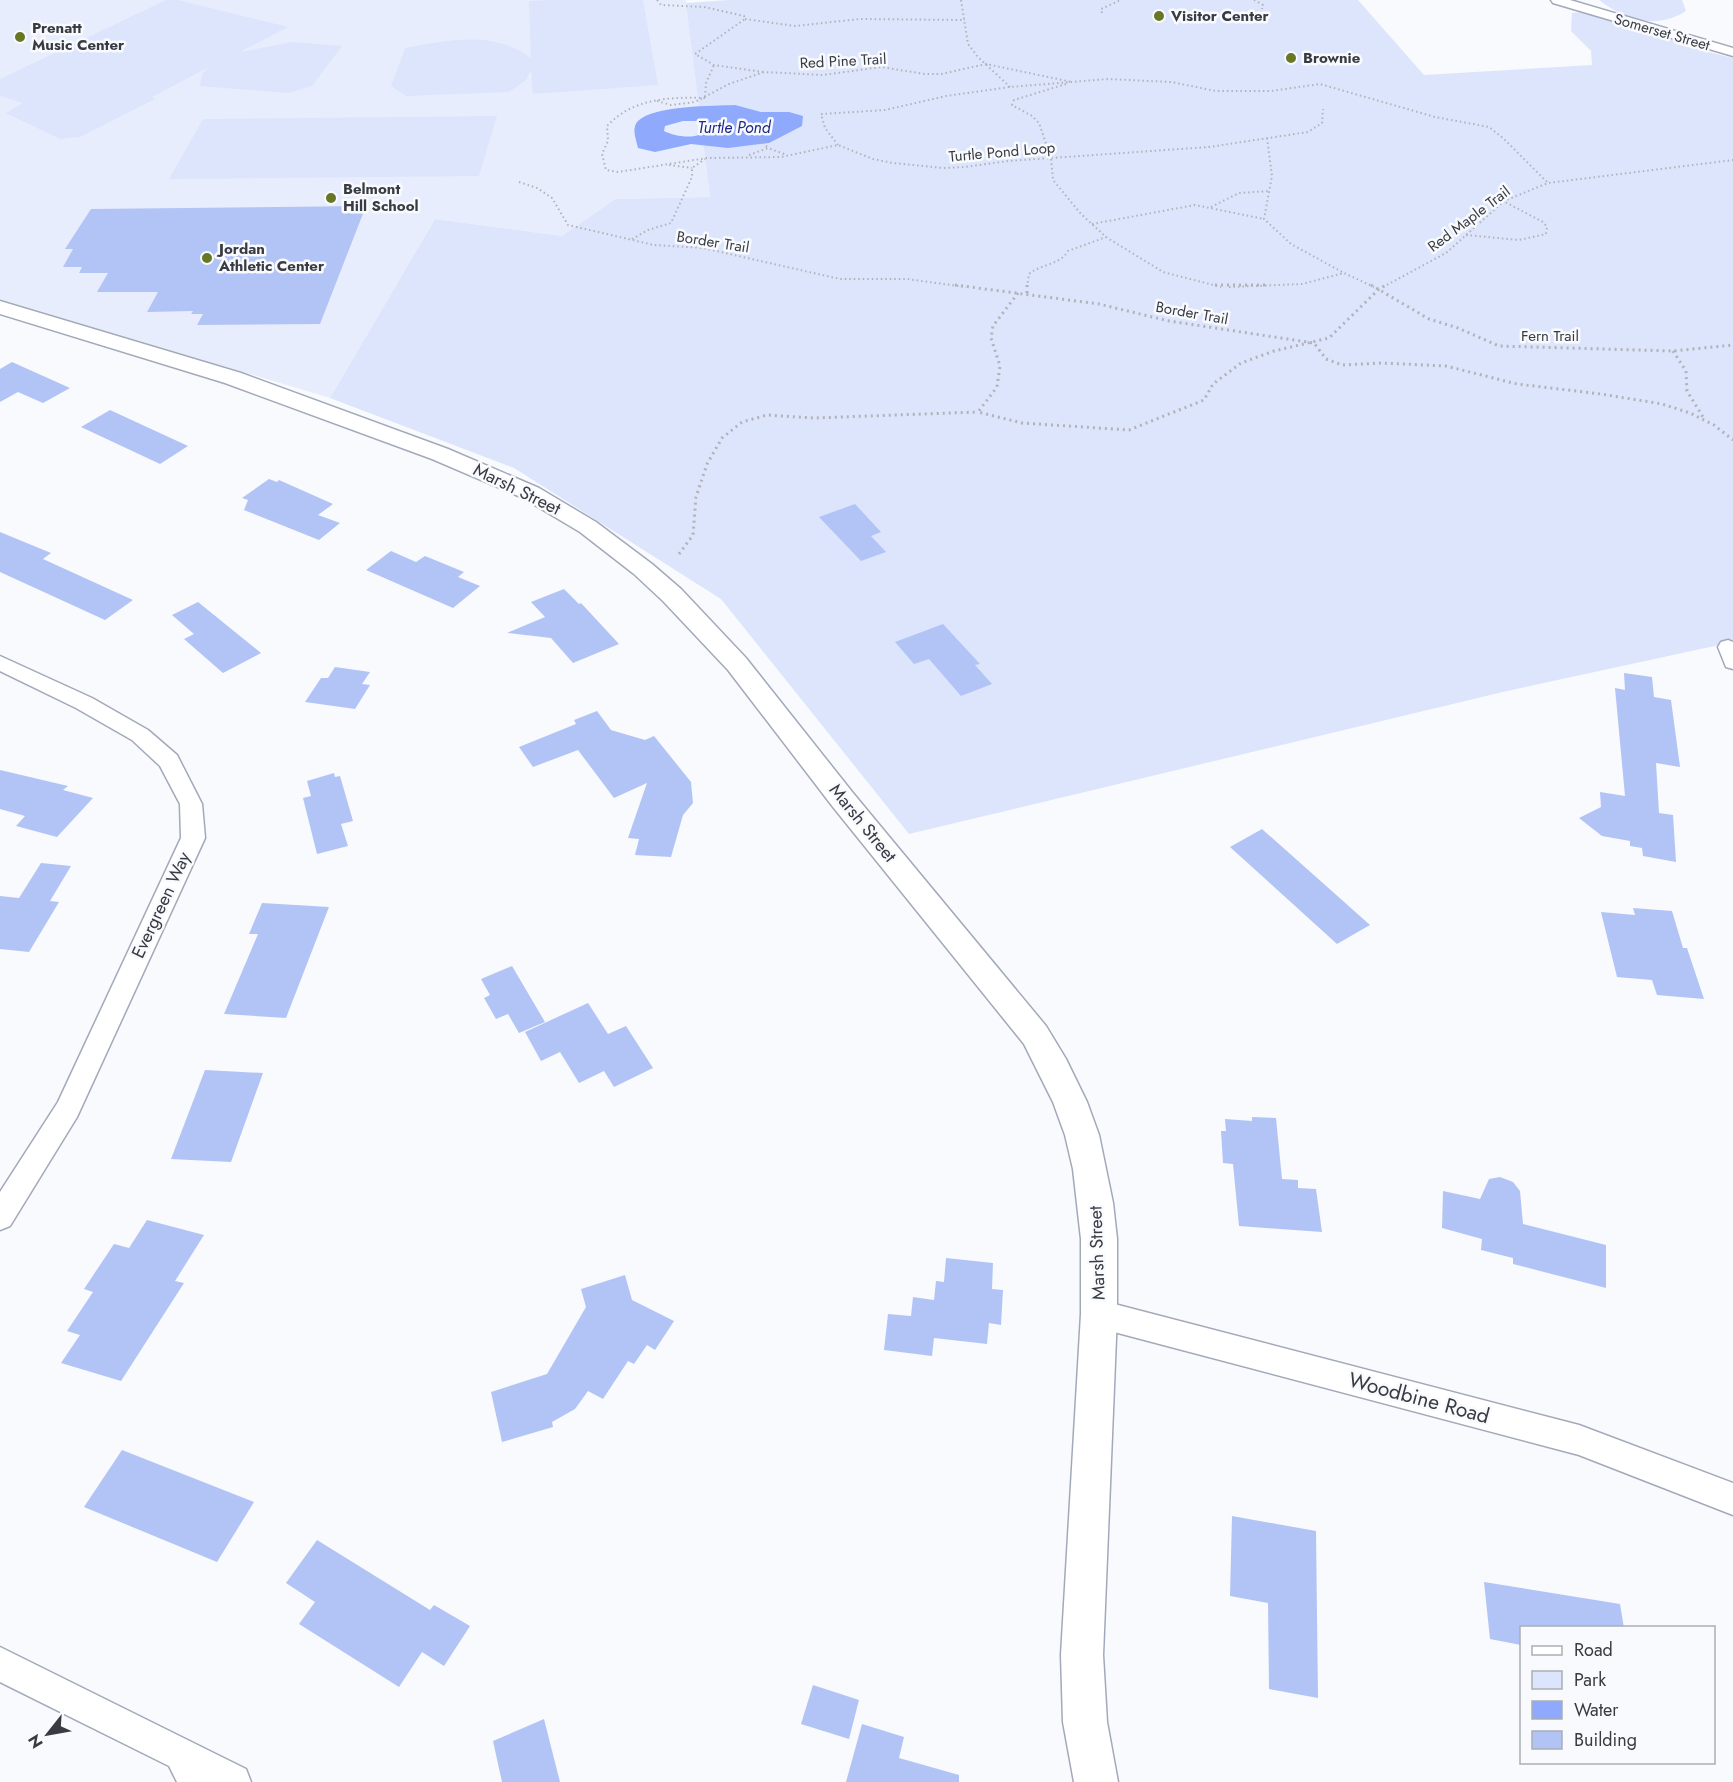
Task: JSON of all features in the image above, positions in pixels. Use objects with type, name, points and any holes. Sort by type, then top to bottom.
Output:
[{"type":"street","name":"Somerset Street","points":[[1557,0],[1733,52]]},
{"type":"street","name":"Marsh Street","points":[[0,307],[233,378],[469,466],[531,493],[588,527],[643,569],[672,595],[737,664],[843,800],[1010,1002],[1051,1060],[1070,1097],[1083,1136],[1099,1219],[1101,1262],[1099,1314],[1082,1655],[1085,1722],[1096,1782]]},
{"type":"street","name":"Evergreen Way","points":[[0,663],[84,703],[147,741],[169,761],[191,804],[193,838],[68,1109],[0,1217]]},
{"type":"street","name":"Woodbine Road","points":[[1099,1314],[1579,1440],[1733,1499]]},
{"type":"street","points":[[0,1664],[188,1768],[232,1782]]},
{"type":"path","points":[[657,0],[661,5],[690,5],[737,12],[745,19]]},
{"type":"path","points":[[961,0],[965,20],[965,37],[970,49],[1010,87]]},
{"type":"path","points":[[1102,13],[1101,9],[1121,0]]},
{"type":"path","points":[[1254,0],[1263,5],[1262,9]]},
{"type":"path","points":[[764,72],[714,65],[696,57],[696,51],[730,31],[736,23],[745,19],[795,26],[860,19],[965,20]]},
{"type":"path","points":[[986,64],[1076,82]]},
{"type":"path","name":"Red Pine Trail","points":[[705,98],[729,84],[764,72],[823,75],[881,67],[925,74],[941,74],[986,64]]},
{"type":"path","points":[[705,98],[706,83],[714,65]]},
{"type":"path","points":[[1344,273],[1302,284],[1222,287],[1163,272],[1106,237],[1092,224],[1053,180],[1051,158],[1039,123],[1011,103],[1076,82],[1133,79],[1171,82],[1216,91],[1271,91],[1320,84],[1426,114],[1489,127],[1497,132],[1529,168],[1548,183]]},
{"type":"path","points":[[705,98],[653,100],[613,118],[607,126],[608,141],[602,154],[606,170],[611,172],[707,158],[789,155],[838,145],[825,128],[821,114],[885,110],[946,96],[1010,87],[1066,84]]},
{"type":"path","points":[[653,100],[683,105],[705,98]]},
{"type":"path","name":"Turtle Pond Loop","points":[[838,145],[873,159],[944,168],[1209,147],[1315,131],[1322,125],[1323,109]]},
{"type":"path","points":[[1092,224],[1155,214],[1185,206],[1210,207],[1264,219],[1272,176],[1267,138]]},
{"type":"path","points":[[760,139],[768,148],[789,155]]},
{"type":"path","points":[[745,156],[768,148]]},
{"type":"path","points":[[665,164],[692,168],[707,158]]},
{"type":"path","name":"Red Maple Trail","points":[[679,554],[691,542],[697,520],[697,488],[720,440],[732,427],[751,418],[772,415],[813,418],[938,410],[978,412],[1022,423],[1129,430],[1204,400],[1213,384],[1241,363],[1274,351],[1329,338],[1379,289],[1446,253],[1504,201],[1548,183],[1733,160]]},
{"type":"path","points":[[632,240],[640,233],[674,220],[692,177],[692,168]]},
{"type":"path","name":"Border Trail","points":[[519,182],[543,190],[555,200],[568,225],[654,245],[703,248],[840,279],[907,279],[1098,304],[1169,321],[1314,343]]},
{"type":"path","points":[[1210,207],[1245,190],[1270,191]]},
{"type":"path","points":[[1466,235],[1481,239],[1531,239],[1546,234],[1547,227],[1543,222],[1504,201]]},
{"type":"path","name":"Fern Trail","points":[[1264,219],[1275,234],[1297,249],[1379,289],[1429,318],[1499,346],[1673,351],[1733,345]]},
{"type":"path","points":[[1027,294],[1029,274],[1064,258],[1068,251],[1106,237]]},
{"type":"path","points":[[978,412],[997,387],[1000,366],[991,338],[993,326],[1018,293]]},
{"type":"path","points":[[1314,343],[1320,353],[1332,362],[1350,365],[1371,363],[1449,366],[1515,383],[1658,403],[1702,417],[1720,428],[1733,440]]},
{"type":"path","points":[[1673,351],[1686,371],[1687,391],[1702,417]]},
{"type":"shaded area","name":"Belmont Hill School","points":[[0,0],[686,0],[710,197],[615,199],[562,236],[435,219],[330,398],[0,299]]},
{"type":"green space","points":[[166,0],[178,0],[288,27],[240,52],[293,42],[342,46],[312,86],[288,93],[200,86],[202,74],[209,67],[152,97],[155,99],[80,137],[60,139],[6,113],[23,103],[0,96],[0,79]]},
{"type":"green space","points":[[643,0],[658,85],[533,94],[531,70],[526,80],[509,92],[406,96],[391,86],[405,48],[454,40],[486,40],[517,49],[531,58],[529,1]]},
{"type":"green space","points":[[728,0],[1358,0],[1424,75],[1592,65],[1591,51],[1571,31],[1572,13],[1584,12],[1625,21],[1678,39],[1676,44],[1733,58],[1733,642],[1507,691],[909,834],[721,599],[514,468],[330,398],[435,219],[562,236],[615,199],[710,197],[686,3]]},
{"type":"green space","points":[[1599,0],[1682,0],[1686,11],[1663,20],[1641,20],[1619,13]]},
{"type":"green space","points":[[497,116],[479,176],[169,179],[203,119]]},
{"type":"water","name":"Turtle Pond","points":[[735,105],[761,112],[789,112],[803,116],[802,126],[769,143],[728,148],[691,144],[655,152],[638,148],[635,127],[638,121],[646,116],[670,109]],"holes":[[[683,121],[696,121],[712,127],[702,134],[689,137],[664,131],[665,126]]]},
{"type":"building","name":"Jordan Athletic Center","points":[[366,206],[320,324],[197,325],[203,314],[191,314],[193,311],[147,312],[158,292],[97,292],[108,273],[79,273],[82,267],[63,267],[73,249],[65,249],[91,209]]},
{"type":"building","points":[[12,362],[70,388],[43,403],[18,392],[0,402],[0,369]]},
{"type":"building","points":[[110,410],[188,446],[160,464],[81,427]]},
{"type":"building","points":[[269,479],[277,482],[279,480],[333,504],[318,515],[340,523],[319,540],[244,510],[248,500],[242,498]]},
{"type":"building","points":[[855,504],[881,532],[871,536],[886,552],[861,561],[819,517]]},
{"type":"building","points":[[0,532],[51,553],[43,559],[133,600],[105,620],[0,572]]},
{"type":"building","points":[[391,551],[416,562],[425,556],[464,572],[458,577],[480,586],[453,608],[366,570]]},
{"type":"building","points":[[564,589],[579,604],[581,603],[619,644],[573,663],[551,638],[507,633],[545,617],[531,602]]},
{"type":"building","points":[[198,602],[261,653],[223,673],[184,639],[194,634],[172,615]]},
{"type":"building","points":[[943,624],[980,664],[975,665],[992,684],[961,696],[929,659],[914,664],[895,642]]},
{"type":"building","points":[[335,667],[370,672],[362,684],[370,685],[355,709],[305,702],[321,678],[328,678]]},
{"type":"building","points":[[1624,673],[1652,677],[1654,697],[1671,700],[1680,767],[1656,763],[1659,813],[1673,815],[1676,862],[1643,856],[1642,848],[1630,846],[1630,841],[1602,836],[1579,818],[1601,807],[1600,792],[1625,796],[1615,688],[1625,690]]},
{"type":"building","points":[[597,711],[611,730],[645,740],[654,736],[691,782],[693,803],[683,815],[671,857],[635,855],[639,839],[628,838],[647,783],[614,798],[578,750],[533,767],[519,747],[576,724],[574,720]]},
{"type":"building","points":[[0,770],[68,786],[63,790],[93,798],[57,837],[16,826],[25,816],[0,809]]},
{"type":"building","points":[[334,773],[335,777],[340,776],[353,821],[341,824],[348,846],[317,854],[303,798],[311,796],[307,781]]},
{"type":"building","points":[[1262,829],[1370,925],[1337,944],[1230,847]]},
{"type":"building","points":[[41,863],[71,866],[50,901],[59,902],[29,952],[0,949],[0,896],[19,898]]},
{"type":"building","points":[[262,903],[329,907],[286,1018],[224,1014],[258,934],[249,934]]},
{"type":"building","points":[[1633,908],[1672,911],[1683,948],[1687,948],[1704,999],[1657,995],[1652,980],[1617,977],[1601,912],[1635,915]]},
{"type":"building","points":[[512,966],[545,1022],[519,1033],[508,1014],[496,1019],[484,998],[490,995],[481,979]]},
{"type":"building","points":[[588,1003],[608,1034],[626,1026],[653,1068],[614,1087],[604,1071],[579,1083],[560,1052],[541,1061],[525,1032]]},
{"type":"building","points":[[205,1070],[263,1073],[231,1162],[171,1159]]},
{"type":"building","points":[[1252,1117],[1276,1118],[1282,1179],[1298,1180],[1298,1188],[1316,1189],[1322,1232],[1239,1226],[1233,1164],[1223,1163],[1221,1131],[1226,1131],[1225,1119],[1252,1121]]},
{"type":"building","points":[[1500,1177],[1513,1182],[1520,1191],[1523,1224],[1606,1245],[1606,1288],[1513,1264],[1513,1258],[1481,1250],[1482,1239],[1442,1228],[1443,1191],[1480,1199],[1489,1179]]},
{"type":"building","points":[[147,1220],[204,1235],[175,1281],[184,1283],[121,1381],[61,1363],[80,1335],[67,1331],[93,1292],[84,1289],[114,1244],[129,1248]]},
{"type":"building","points":[[946,1258],[993,1263],[992,1289],[1003,1290],[1001,1325],[989,1323],[987,1344],[934,1338],[932,1356],[884,1350],[888,1314],[911,1316],[913,1297],[934,1300],[936,1281],[944,1282]]},
{"type":"building","points":[[625,1275],[632,1300],[674,1321],[655,1350],[647,1345],[634,1364],[628,1361],[603,1399],[588,1391],[575,1409],[552,1422],[553,1427],[502,1442],[491,1392],[547,1374],[586,1307],[581,1289]]},
{"type":"building","points":[[122,1450],[254,1502],[217,1562],[84,1507]]},
{"type":"building","points":[[1232,1516],[1316,1531],[1318,1698],[1269,1689],[1268,1603],[1230,1596]]},
{"type":"building","points":[[317,1540],[430,1610],[434,1605],[470,1626],[444,1666],[422,1652],[399,1687],[299,1624],[315,1602],[286,1583]]},
{"type":"building","points":[[1484,1582],[1620,1604],[1624,1626],[1520,1626],[1520,1645],[1490,1639]]},
{"type":"building","points":[[813,1685],[859,1700],[849,1739],[801,1724]]},
{"type":"building","points":[[544,1719],[560,1782],[502,1782],[493,1741]]},
{"type":"building","points":[[862,1724],[904,1737],[899,1758],[959,1775],[959,1782],[846,1782]]},
{"type":"place","name":"Visitor Center","points":[[1159,16]]},
{"type":"place","name":"Prenatt Music Center","points":[[20,37]]},
{"type":"place","name":"Brownie","points":[[1291,58]]},
{"type":"place","name":"Belmont Hill School","points":[[331,198]]},
{"type":"place","name":"Jordan Athletic Center","points":[[207,258]]}]
